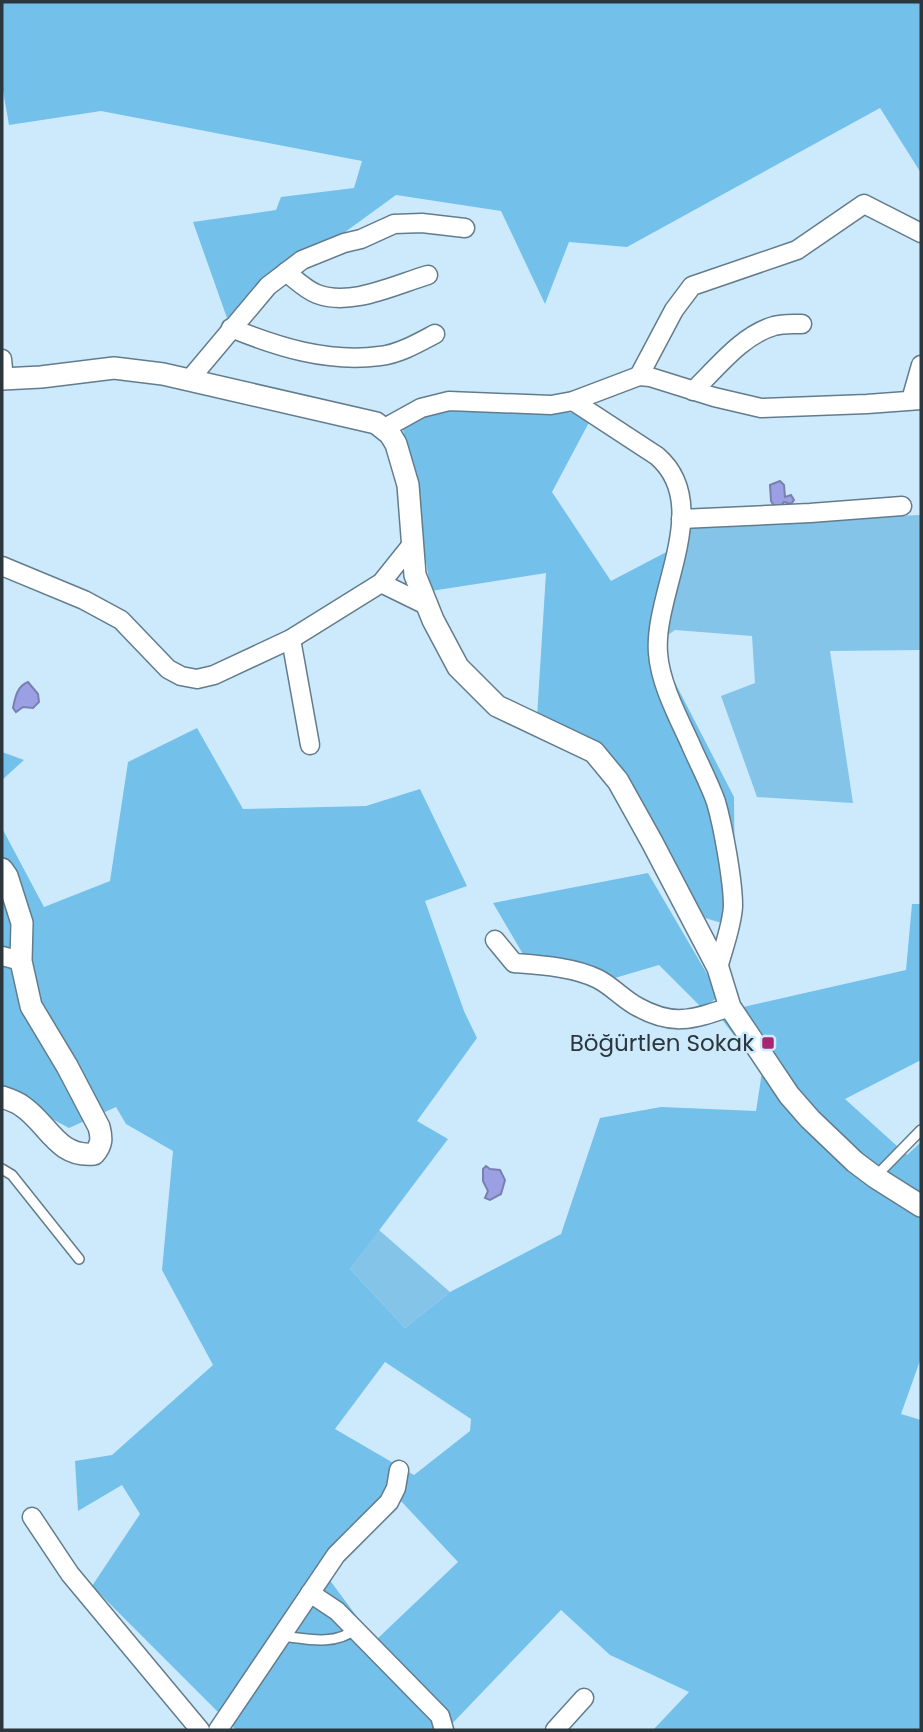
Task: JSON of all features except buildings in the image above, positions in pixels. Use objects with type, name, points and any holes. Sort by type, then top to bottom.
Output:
[{"type":"street","points":[[639,376],[674,310],[692,286],[797,250],[864,204],[921,233]]},
{"type":"street","points":[[189,380],[268,286],[302,260],[344,243],[362,239],[394,224],[422,223],[465,228]]},
{"type":"street","points":[[286,272],[314,293],[336,299],[360,295],[428,275]]},
{"type":"street","points":[[694,391],[740,346],[762,330],[777,325],[802,324]]},
{"type":"street","points":[[231,328],[281,348],[334,357],[380,356],[412,347],[435,334]]},
{"type":"street","points":[[383,429],[421,408],[449,401],[551,405],[573,401],[639,376],[761,408],[916,400],[921,365]]},
{"type":"street","points":[[2,372],[41,377],[114,368],[189,380],[376,423],[383,429],[396,444],[408,485],[415,575],[458,667],[497,706],[594,752],[618,781],[652,842],[718,968],[730,1007],[789,1096],[834,1144],[875,1177],[921,1206]]},
{"type":"street","points":[[573,401],[657,456],[667,465],[679,487],[681,519],[671,580],[659,628],[658,655],[669,697],[716,802],[721,827],[733,908],[718,968]]},
{"type":"street","points":[[681,519],[902,506]]},
{"type":"street","points":[[2,566],[84,600],[121,620],[168,668],[181,676],[197,679],[214,675],[291,639],[381,583],[413,543]]},
{"type":"street","points":[[381,583],[428,606]]},
{"type":"street","points":[[291,639],[310,745]]},
{"type":"street","points":[[2,869],[7,876],[22,923],[11,959],[32,1006],[99,1127],[99,1149],[94,1154],[72,1153],[53,1138],[23,1106],[2,1097]]},
{"type":"street","points":[[495,940],[514,963],[575,972],[598,979],[638,1008],[670,1020],[689,1020],[730,1007]]},
{"type":"street","points":[[218,1730],[343,1546],[388,1502],[397,1488],[399,1470]]},
{"type":"street","points":[[32,1517],[70,1574],[200,1730]]},
{"type":"street","points":[[310,1593],[337,1611],[356,1629],[440,1716],[444,1730]]},
{"type":"street","points":[[555,1730],[584,1698]]},
{"type":"lane","points":[[875,1177],[921,1130]]},
{"type":"lane","points":[[2,1169],[12,1175],[79,1259]]},
{"type":"lane","points":[[282,1636],[327,1641],[342,1638],[356,1629]]},
{"type":"shaded area","points":[[2,2],[921,2],[921,173],[880,108],[627,247],[569,242],[545,304],[501,211],[396,195],[227,318],[193,222],[276,210],[281,197],[354,188],[362,161],[101,111],[9,125],[2,85]]},
{"type":"shaded area","points":[[434,409],[594,413],[552,492],[611,581],[676,547],[655,644],[734,797],[735,927],[705,918],[587,747],[537,717],[546,573],[431,591],[403,429]]},
{"type":"shaded area","points":[[780,481],[784,485],[785,497],[791,495],[794,500],[791,504],[784,502],[781,506],[774,506],[770,485]]},
{"type":"shaded area","points":[[921,515],[921,650],[830,651],[853,803],[757,797],[721,696],[755,683],[752,636],[675,630],[655,644],[689,523]]},
{"type":"shaded area","points":[[28,682],[38,694],[39,702],[33,708],[23,707],[16,712],[13,708],[17,693],[21,686]]},
{"type":"shaded area","points":[[197,728],[243,809],[366,806],[420,789],[467,886],[425,901],[464,1011],[477,1038],[417,1121],[448,1139],[350,1269],[405,1328],[450,1292],[561,1234],[600,1118],[661,1107],[756,1111],[762,1072],[717,1013],[906,970],[912,904],[921,904],[921,1060],[845,1099],[907,1155],[921,1142],[921,1358],[901,1414],[921,1420],[921,1730],[653,1730],[689,1692],[610,1655],[561,1610],[446,1730],[236,1730],[92,1586],[140,1514],[122,1485],[78,1511],[75,1461],[112,1455],[213,1365],[162,1270],[173,1151],[126,1124],[116,1107],[69,1128],[2,1092],[2,828],[44,907],[110,881],[128,762]],"holes":[[[385,1362],[471,1419],[470,1431],[414,1475],[335,1429]],[[400,1500],[458,1562],[375,1641],[326,1575]]]},
{"type":"shaded area","points":[[2,752],[24,760],[2,780]]},
{"type":"shaded area","points":[[648,873],[720,996],[702,1008],[659,965],[591,985],[527,961],[493,903]]},
{"type":"shaded area","points":[[486,1166],[500,1170],[505,1180],[501,1194],[490,1200],[485,1198],[488,1191],[483,1181],[483,1169]]},
{"type":"shaded area","points":[[379,1230],[450,1292],[405,1328],[350,1269]]},
{"type":"place","name":"Böğürtlen Sokak","points":[[768,1043]]}]
